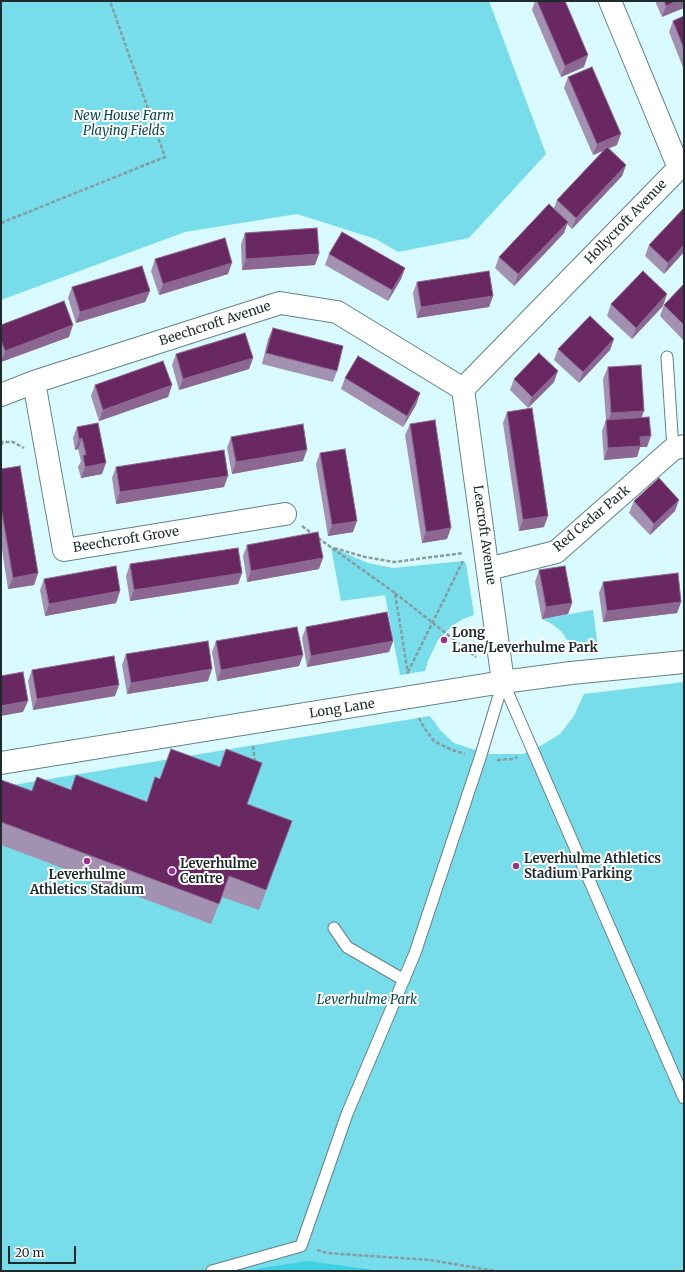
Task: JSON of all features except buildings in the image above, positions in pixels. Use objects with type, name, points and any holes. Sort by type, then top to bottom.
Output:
[{"type":"street","name":"Hollycroft Avenue","points":[[463,389],[679,168],[610,1]]},
{"type":"street","name":"Beechcroft Avenue","points":[[1,395],[34,382],[280,303],[337,312],[463,389]]},
{"type":"street","name":"Beechcroft Grove","points":[[34,382],[64,550],[285,514]]},
{"type":"street","name":"Leacroft Avenue","points":[[463,389],[503,680]]},
{"type":"street","name":"Red Cedar Park","points":[[488,569],[556,552],[679,448]]},
{"type":"street","name":"Long Lane","points":[[1,763],[412,697],[503,680],[684,662]]},
{"type":"lane","points":[[667,357],[679,448]]},
{"type":"lane","points":[[503,680],[684,1098]]},
{"type":"lane","points":[[212,1271],[301,1246],[347,1114],[415,953],[480,758],[503,680]]},
{"type":"lane","points":[[334,928],[347,947],[404,980]]},
{"type":"path","points":[[1,223],[165,156],[110,1]]},
{"type":"path","points":[[285,514],[395,593],[503,680]]},
{"type":"path","points":[[331,547],[365,557],[394,562],[467,553],[408,672]]},
{"type":"path","points":[[395,593],[412,697],[418,716],[434,741],[452,750],[492,760],[512,759],[534,751]]},
{"type":"path","points":[[250,723],[256,770]]},
{"type":"path","points":[[301,1246],[327,1253],[430,1260],[495,1271]]},
{"type":"green space","name":"New House Farm Playing Fields","points":[[1,1],[489,1],[546,154],[469,238],[398,252],[376,239],[297,214],[185,232],[1,300]]},
{"type":"green space","points":[[331,547],[368,563],[393,568],[463,561],[466,563],[474,615],[453,625],[438,640],[425,671],[400,675],[385,595],[341,601]]},
{"type":"green space","points":[[593,610],[598,648],[574,650],[561,631],[542,619]]},
{"type":"green space","name":"Leverhulme Park","points":[[684,682],[684,1271],[1,1271],[1,787],[430,716],[441,731],[454,743],[490,754],[523,754],[560,734],[574,716],[584,694]]},
{"type":"shaded area","points":[[307,1261],[381,1271],[252,1271],[261,1268]]},
{"type":"place","name":"Long Lane/Leverhulme Park","points":[[444,640]]},
{"type":"place","name":"Leverhulme Athletics Stadium","points":[[87,861]]},
{"type":"place","name":"Leverhulme Athletics Stadium Parking","points":[[516,866]]},
{"type":"place","name":"Leverhulme Centre","points":[[172,871]]}]
